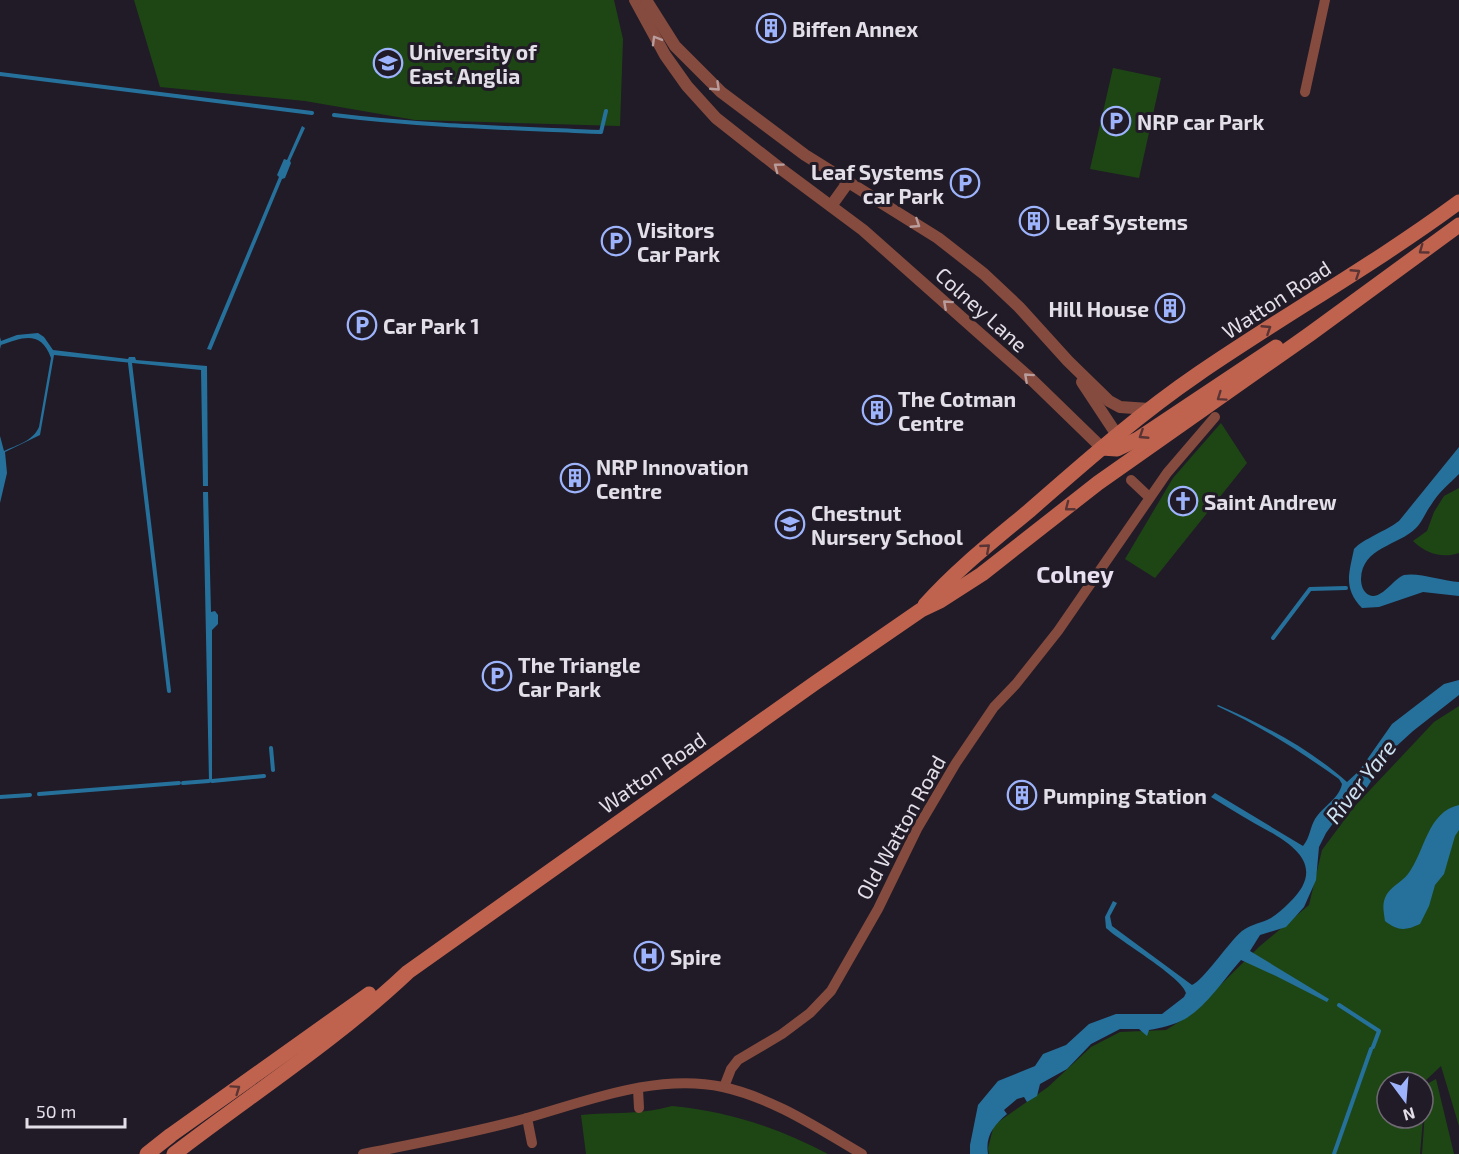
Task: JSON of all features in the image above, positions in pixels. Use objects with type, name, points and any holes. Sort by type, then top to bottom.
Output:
[{"type":"main road","name":"Watton Road","points":[[921,610],[942,586],[1112,444],[1149,410],[1199,374],[1376,260],[1459,202]]},
{"type":"main road","name":"Watton Road","points":[[174,1154],[382,997],[408,972],[921,610],[940,601],[982,574],[1105,479],[1459,225]]},
{"type":"main road","name":"Watton Road","points":[[1112,444],[1138,439],[1249,364],[1388,276]]},
{"type":"main road","points":[[1105,479],[1113,462],[1112,444]]},
{"type":"main road","name":"Watton Road","points":[[147,1154],[380,986],[408,972]]},
{"type":"main road","points":[[195,1154],[200,1135]]},
{"type":"street","name":"Colney Lane","points":[[635,0],[665,55],[687,86],[716,118],[863,230],[1031,379],[1112,444]]},
{"type":"street","name":"Colney Lane","points":[[646,0],[675,46],[721,92],[805,155],[938,238],[984,274],[1109,401],[1120,407],[1149,410]]},
{"type":"street","points":[[1305,92],[1325,0]]},
{"type":"street","points":[[831,206],[849,181]]},
{"type":"street","name":"Colney Lane","points":[[1068,361],[1112,444]]},
{"type":"street","name":"Old Watton Road","points":[[724,1087],[727,1077],[738,1060],[782,1034],[810,1013],[831,991],[878,909],[917,829],[956,763],[994,707],[1016,684],[1058,631],[1149,496],[1179,456],[1215,417]]},
{"type":"street","points":[[1131,480],[1149,496]]},
{"type":"street","points":[[363,1154],[527,1118],[587,1100],[684,1082],[724,1087],[769,1103],[862,1154]]},
{"type":"street","points":[[638,1089],[639,1108]]},
{"type":"street","points":[[527,1118],[532,1143]]},
{"type":"street","points":[[153,1154],[171,1135]]},
{"type":"green space","name":"University of East Anglia","points":[[134,0],[614,0],[623,39],[620,126],[415,120],[305,101],[160,87]]},
{"type":"green space","points":[[1113,68],[1161,78],[1139,178],[1090,169]]},
{"type":"green space","points":[[1221,423],[1247,463],[1155,578],[1125,559],[1173,478]]},
{"type":"green space","points":[[1459,488],[1459,553],[1440,555],[1423,549],[1413,541],[1427,531],[1434,512],[1444,496]]},
{"type":"green space","points":[[1459,706],[1459,1126],[1441,1066],[1435,1072],[1375,1070],[1375,1130],[1422,1130],[1420,1154],[989,1154],[988,1148],[994,1125],[1048,1087],[1091,1047],[1120,1032],[1166,1030],[1190,1015],[1260,946],[1309,905],[1322,850],[1354,807],[1434,722]]},
{"type":"green space","points":[[1435,1080],[1454,1154],[1422,1154],[1424,1130],[1435,1130]]},
{"type":"green space","points":[[672,1106],[713,1112],[752,1122],[790,1136],[828,1154],[586,1154],[581,1115],[638,1112]]},
{"type":"water","points":[[302,126],[305,128],[285,178],[282,179],[211,350],[207,349],[279,177],[277,175],[284,159],[287,160]]},
{"type":"water","points":[[38,333],[44,337],[53,350],[207,366],[208,486],[203,486],[201,370],[54,355],[40,435],[5,452],[7,473],[0,503],[0,436],[4,451],[24,442],[36,432],[39,427],[51,358],[47,349],[37,339],[24,338],[1,345],[0,349],[0,337],[1,341],[17,335]]},
{"type":"water","points":[[1459,447],[1459,474],[1437,496],[1416,528],[1382,548],[1367,560],[1361,579],[1367,594],[1374,596],[1383,592],[1400,577],[1410,574],[1459,582],[1459,596],[1423,592],[1379,607],[1362,608],[1352,594],[1349,580],[1354,549],[1399,521]]},
{"type":"water","points":[[203,492],[208,492],[211,612],[215,611],[218,615],[218,624],[212,630],[212,781],[209,781]]},
{"type":"water","name":"River Yare","points":[[1459,680],[1459,695],[1390,752],[1364,792],[1342,811],[1326,833],[1319,847],[1316,880],[1304,907],[1286,927],[1260,935],[1250,951],[1329,999],[1327,1002],[1241,960],[1208,1000],[1185,1019],[1149,1030],[1147,1036],[1139,1029],[1120,1029],[1091,1044],[1067,1069],[1040,1084],[1037,1096],[1027,1102],[1024,1097],[1017,1099],[1004,1110],[1007,1114],[998,1122],[989,1136],[988,1154],[970,1154],[978,1105],[998,1081],[1035,1066],[1043,1054],[1066,1045],[1089,1024],[1116,1014],[1162,1014],[1184,997],[1186,993],[1174,978],[1106,928],[1105,917],[1113,901],[1117,903],[1110,916],[1112,926],[1192,985],[1202,977],[1242,931],[1268,920],[1289,903],[1301,889],[1306,876],[1305,865],[1300,855],[1279,837],[1211,797],[1215,793],[1303,846],[1318,814],[1338,794],[1342,784],[1339,779],[1294,749],[1218,705],[1286,739],[1318,759],[1347,782],[1359,771],[1392,724],[1444,684]]},
{"type":"water","points":[[1459,805],[1459,830],[1455,836],[1444,874],[1435,885],[1429,906],[1420,924],[1406,929],[1394,927],[1385,921],[1384,903],[1387,894],[1414,865],[1433,824],[1448,809]]},
{"type":"waterway","points":[[0,74],[312,113]]},
{"type":"waterway","points":[[334,115],[434,124],[601,132],[606,111]]},
{"type":"waterway","points":[[130,363],[169,691]]},
{"type":"waterway","points":[[1273,638],[1310,589],[1346,588]]},
{"type":"waterway","points":[[271,748],[273,770]]},
{"type":"waterway","points":[[212,781],[264,776]]},
{"type":"waterway","points":[[183,783],[209,781]]},
{"type":"waterway","points":[[39,794],[179,783]]},
{"type":"waterway","points":[[0,797],[30,795]]},
{"type":"waterway","points":[[1339,1005],[1379,1031],[1373,1047]]},
{"type":"waterway","points":[[1334,1154],[1371,1049]]},
{"type":"place","name":"Biffen Annex","points":[[771,28]]},
{"type":"place","name":"University of East Anglia","points":[[388,63]]},
{"type":"place","name":"NRP car Park","points":[[1116,121]]},
{"type":"place","name":"Leaf Systems car Park","points":[[965,183]]},
{"type":"place","name":"Leaf Systems","points":[[1034,221]]},
{"type":"place","name":"Visitors Car Park","points":[[616,241]]},
{"type":"place","name":"Hill House","points":[[1170,308]]},
{"type":"place","name":"Car Park 1","points":[[362,325]]},
{"type":"place","name":"The Cotman Centre","points":[[877,410]]},
{"type":"place","name":"NRP Innovation Centre","points":[[575,478]]},
{"type":"place","name":"Saint Andrew","points":[[1183,501]]},
{"type":"place","name":"Chestnut Nursery School","points":[[790,524]]},
{"type":"place","name":"The Triangle Car Park","points":[[497,676]]},
{"type":"place","name":"Pumping Station","points":[[1022,795]]},
{"type":"place","name":"Spire","points":[[649,956]]},
{"type":"district","name":"Colney","points":[[1075,573]]}]
